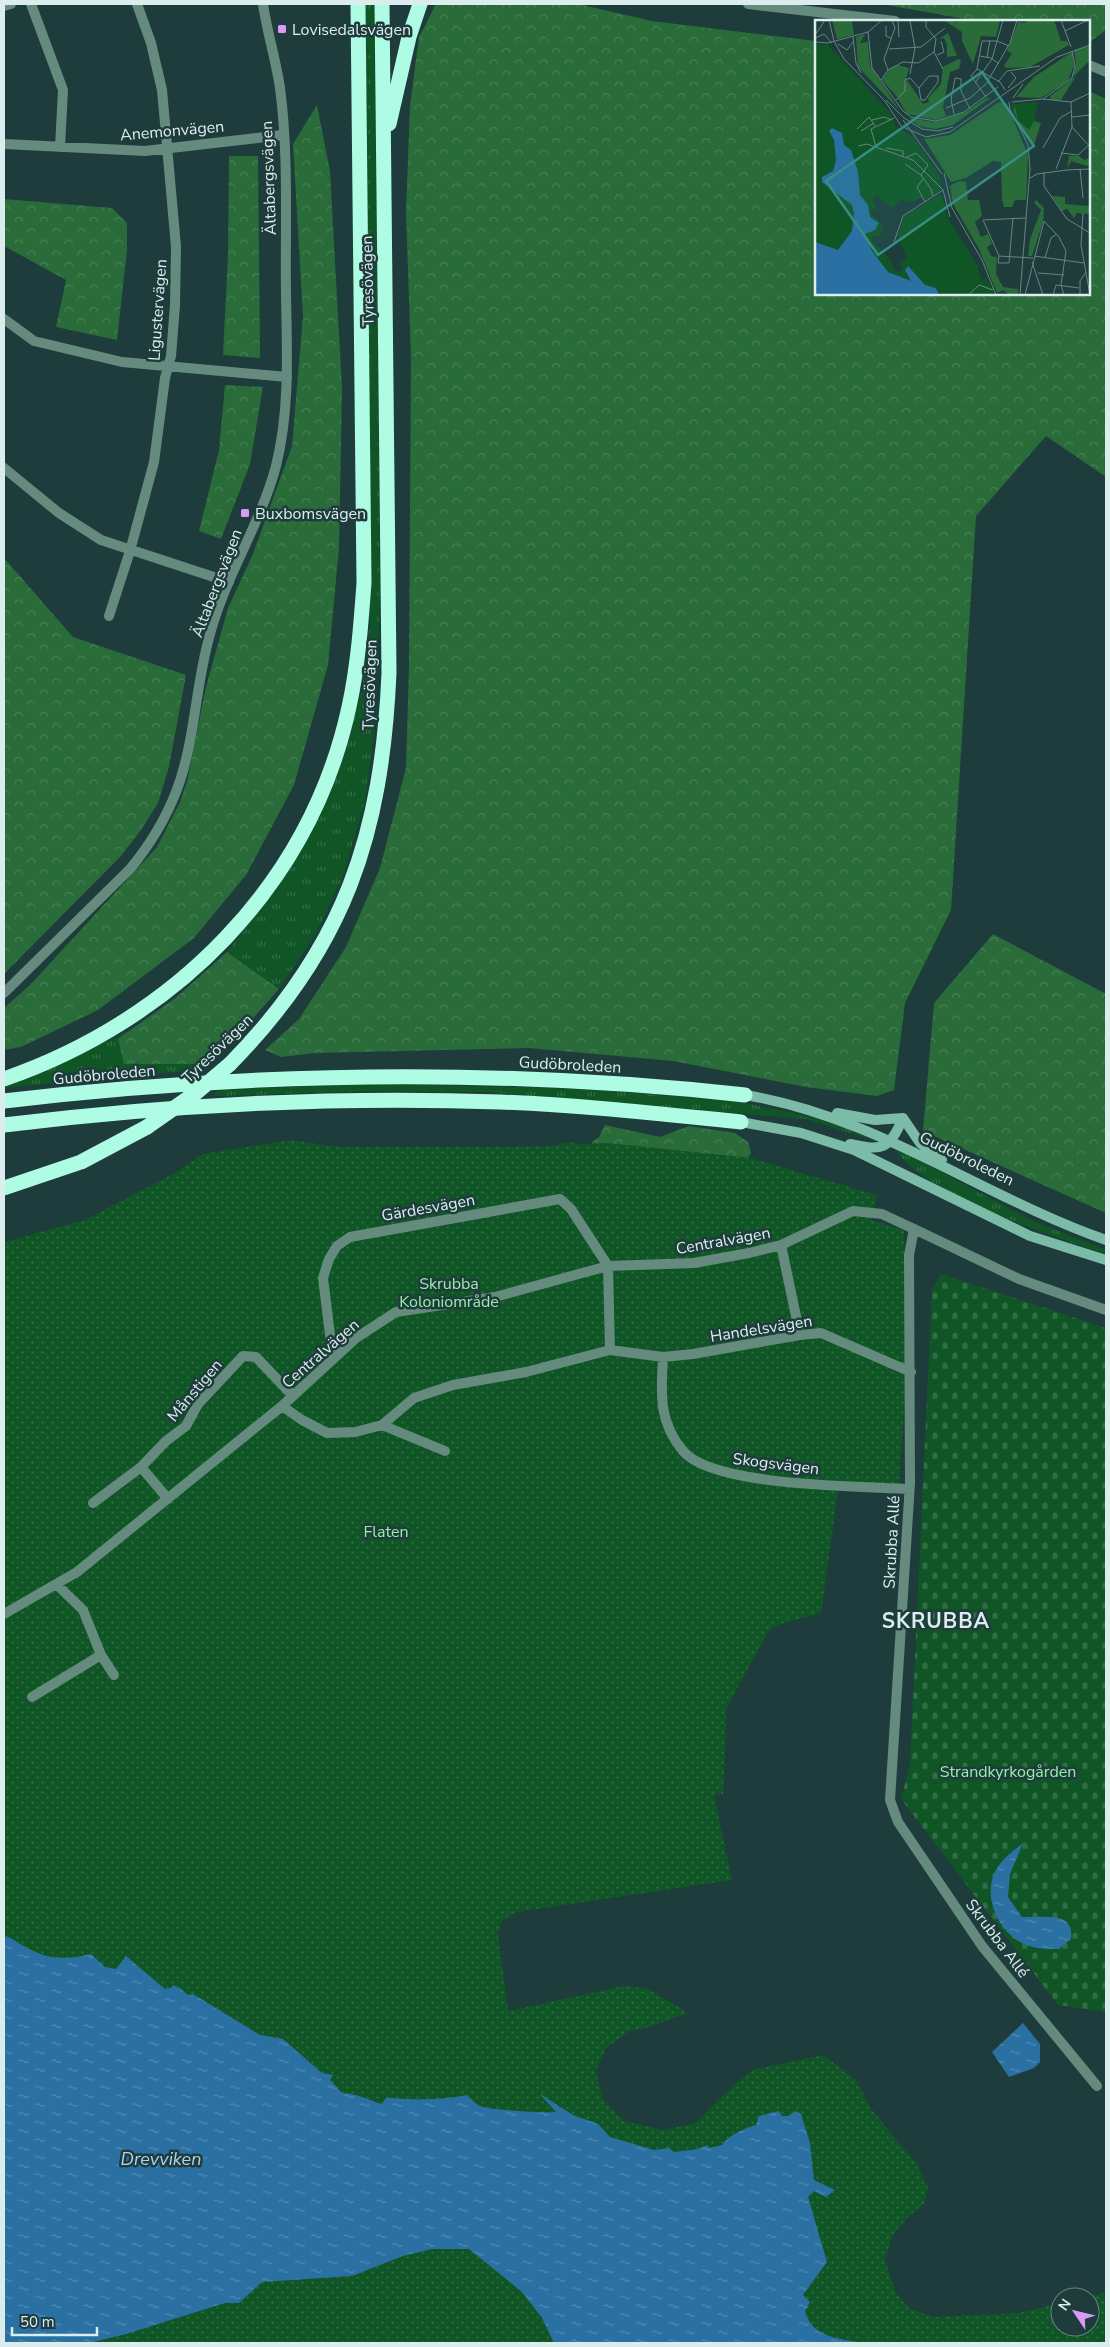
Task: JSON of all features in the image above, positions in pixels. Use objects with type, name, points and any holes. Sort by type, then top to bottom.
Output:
[{"type":"highway","name":"Tyresövägen","points":[[4,1079],[81,1047],[116,1027],[156,1001],[215,950],[254,906],[284,864],[309,819],[336,753],[349,708],[357,661],[364,583],[358,4]]},
{"type":"highway","name":"Tyresövägen","points":[[4,1188],[81,1162],[147,1127],[197,1092],[230,1064],[277,1012],[321,949],[346,898],[362,852],[380,784],[389,672],[382,4]]},
{"type":"highway","points":[[383,150],[409,37],[420,4]]},
{"type":"highway","name":"Gudöbroleden","points":[[4,1101],[139,1088],[343,1078],[563,1080],[745,1095]]},
{"type":"highway","points":[[4,1125],[64,1118],[218,1106],[401,1100],[564,1106],[741,1122]]},
{"type":"main road","name":"Gudöbroleden","points":[[745,1095],[794,1104],[846,1122],[892,1141],[1064,1224],[1106,1240]]},
{"type":"main road","points":[[794,1104],[875,1120],[903,1118]]},
{"type":"main road","points":[[741,1122],[873,1148],[886,1146],[892,1141],[903,1118]]},
{"type":"main road","points":[[903,1118],[920,1143],[958,1173]]},
{"type":"main road","points":[[817,1137],[882,1163],[978,1213],[1030,1236],[1106,1260]]},
{"type":"street","points":[[4,6],[11,4]]},
{"type":"street","points":[[31,4],[63,90],[60,147]]},
{"type":"street","name":"Ligustervägen","points":[[109,616],[130,551],[154,462],[164,378],[168,367],[176,273],[162,90],[151,43],[137,4]]},
{"type":"street","name":"Ältabergsvägen","points":[[257,4],[267,30]]},
{"type":"street","name":"Ältabergsvägen","points":[[4,993],[130,869],[144,852],[167,814],[184,768],[209,635],[229,582],[256,523],[274,472],[284,425],[287,377],[283,135],[280,87],[263,4]]},
{"type":"street","points":[[748,4],[886,20]]},
{"type":"street","points":[[1090,65],[1106,72]]},
{"type":"street","name":"Anemonvägen","points":[[4,144],[122,150],[168,149],[283,135]]},
{"type":"street","points":[[4,319],[34,341],[42,344],[122,362],[287,377]]},
{"type":"street","points":[[4,468],[85,531],[101,540],[229,582]]},
{"type":"street","name":"Gärdesvägen","points":[[333,1359],[323,1278],[329,1259],[337,1246],[350,1237],[560,1199],[571,1209],[608,1266]]},
{"type":"street","name":"Centralvägen","points":[[4,1614],[77,1572],[282,1406],[356,1338],[396,1312],[495,1297],[608,1266],[694,1263],[781,1245],[853,1212],[868,1211],[882,1214],[914,1229]]},
{"type":"street","points":[[914,1229],[1019,1279],[1106,1310]]},
{"type":"street","name":"Skrubba Allé","points":[[914,1229],[909,1255],[911,1372],[909,1489],[891,1808],[898,1822],[982,1946],[1097,2086]]},
{"type":"street","points":[[781,1245],[800,1335]]},
{"type":"street","points":[[608,1266],[610,1350]]},
{"type":"street","name":"Handelsvägen","points":[[382,1425],[414,1398],[453,1385],[526,1372],[610,1350],[663,1357],[693,1354],[800,1335],[821,1334],[911,1372]]},
{"type":"street","name":"Månstigen","points":[[93,1503],[141,1467],[166,1442],[186,1426],[198,1404],[243,1356],[256,1357],[293,1396]]},
{"type":"street","name":"Skogsvägen","points":[[663,1357],[660,1401],[668,1430],[684,1453],[702,1464],[729,1473],[772,1480],[909,1489]]},
{"type":"street","points":[[282,1406],[302,1420],[327,1433],[355,1432],[382,1425],[445,1450]]},
{"type":"street","points":[[141,1467],[168,1499]]},
{"type":"street","points":[[56,1584],[82,1610],[101,1655],[114,1675]]},
{"type":"street","points":[[4,1603],[17,1608]]},
{"type":"street","points":[[32,1696],[101,1655]]},
{"type":"green space","points":[[366,4],[374,4],[380,594],[376,720],[365,801],[344,874],[315,936],[279,989],[227,952],[280,885],[311,834],[342,762],[362,689],[370,625]]},
{"type":"green space","points":[[436,4],[578,4],[652,21],[815,41],[815,295],[1090,295],[1090,91],[1106,99],[1106,477],[1046,436],[976,516],[951,910],[905,1003],[894,1090],[877,1096],[806,1087],[673,1061],[529,1048],[315,1053],[281,1057],[265,1050],[299,1019],[346,947],[380,868],[406,768],[409,666],[411,358],[406,212],[410,106],[419,37]]},
{"type":"green space","points":[[881,4],[1106,4],[1106,30],[1090,42],[1090,20],[971,20]]},
{"type":"green space","points":[[317,105],[330,171],[342,388],[339,548],[328,665],[294,785],[246,875],[194,938],[98,1010],[21,1047],[4,1050],[4,1008],[30,985],[157,847],[180,802],[187,781],[206,687],[228,608],[253,554],[292,446],[303,316],[293,144]]},
{"type":"green space","points":[[229,156],[258,156],[260,358],[223,355],[228,254]]},
{"type":"green space","points":[[4,199],[112,208],[127,223],[127,250],[117,340],[56,327],[66,280],[4,246]]},
{"type":"green space","points":[[225,385],[263,387],[250,464],[221,539],[199,531],[219,450]]},
{"type":"green space","points":[[4,558],[73,637],[186,675],[169,767],[158,803],[141,830],[121,856],[4,974]]},
{"type":"green space","points":[[993,934],[1106,994],[1106,1213],[923,1131],[934,1003]]},
{"type":"green space","points":[[227,952],[279,989],[212,1064],[124,1064],[118,1039],[178,996]]},
{"type":"green space","points":[[129,1031],[118,1040],[124,1064],[212,1064],[208,1069],[4,1088],[4,1084],[34,1075]]},
{"type":"green space","points":[[373,1084],[573,1088],[735,1101],[808,1116],[867,1135],[865,1138],[806,1119],[487,1092],[375,1091],[212,1096],[220,1089]]},
{"type":"green space","points":[[605,1125],[660,1137],[689,1126],[735,1133],[748,1142],[751,1153],[739,1172],[590,1154],[592,1142],[599,1137]]},
{"type":"green space","name":"Flaten","points":[[291,1140],[336,1147],[513,1147],[549,1146],[571,1142],[580,1144],[607,1143],[751,1158],[877,1195],[872,1220],[904,1230],[906,1372],[899,1492],[838,1491],[821,1613],[780,1624],[769,1630],[727,1707],[723,1794],[714,1795],[732,1880],[517,1912],[502,1921],[498,1933],[508,2011],[623,1986],[646,1988],[688,2013],[646,2028],[630,2031],[606,2048],[596,2071],[603,2100],[624,2121],[663,2130],[696,2123],[719,2099],[752,2070],[823,2055],[855,2079],[872,2110],[916,2163],[928,2186],[925,2203],[908,2217],[893,2235],[885,2259],[895,2292],[910,2309],[935,2317],[1019,2313],[1050,2305],[1050,2337],[1100,2337],[1100,2294],[1106,2292],[1106,2343],[4,2343],[4,1242],[85,1220],[173,1174],[203,1154]]},
{"type":"green space","points":[[894,1147],[1031,1220],[1106,1250],[1106,1254],[1024,1225],[959,1196],[930,1180],[908,1164]]},
{"type":"green space","name":"Strandkyrkogården","points":[[941,1274],[1106,1328],[1106,2012],[1058,2005],[901,1799],[910,1765],[932,1290]]},
{"type":"water","points":[[1023,1843],[1010,1874],[1008,1897],[1022,1917],[1056,1918],[1068,1923],[1071,1930],[1071,1939],[1059,1949],[1036,1948],[1019,1941],[1010,1935],[1003,1926],[993,1906],[991,1884],[994,1874],[1003,1860]]},
{"type":"water","name":"Drevviken","points":[[7,1936],[29,1949],[47,1956],[66,1958],[91,1954],[105,1967],[116,1969],[126,1956],[165,1989],[171,1988],[173,1985],[188,1995],[193,1994],[260,2035],[283,2039],[322,2073],[333,2075],[330,2080],[342,2093],[357,2095],[382,2104],[386,2098],[429,2099],[467,2095],[478,2105],[486,2107],[517,2111],[556,2112],[540,2094],[573,2115],[598,2124],[610,2137],[654,2150],[669,2148],[674,2152],[698,2149],[708,2145],[709,2148],[722,2145],[737,2132],[756,2125],[759,2116],[779,2111],[782,2116],[788,2116],[796,2111],[801,2114],[810,2143],[814,2180],[835,2190],[826,2197],[814,2191],[808,2197],[827,2262],[803,2295],[810,2302],[805,2311],[814,2327],[820,2332],[836,2338],[862,2343],[554,2343],[542,2318],[522,2292],[469,2249],[432,2249],[403,2256],[352,2276],[262,2282],[239,2303],[225,2303],[126,2334],[89,2343],[4,2343],[4,1938]]},
{"type":"water","points":[[1023,2023],[1040,2044],[1040,2062],[1034,2068],[1009,2077],[992,2052]]},
{"type":"place","name":"Lovisedalsvägen","points":[[282,29]]},
{"type":"place","name":"Buxbomsvägen","points":[[245,513]]},
{"type":"district","name":"SKRUBBA","points":[[936,1621]]},
{"type":"park label","name":"Skrubba Koloniområde","points":[[449,1292]]}]
